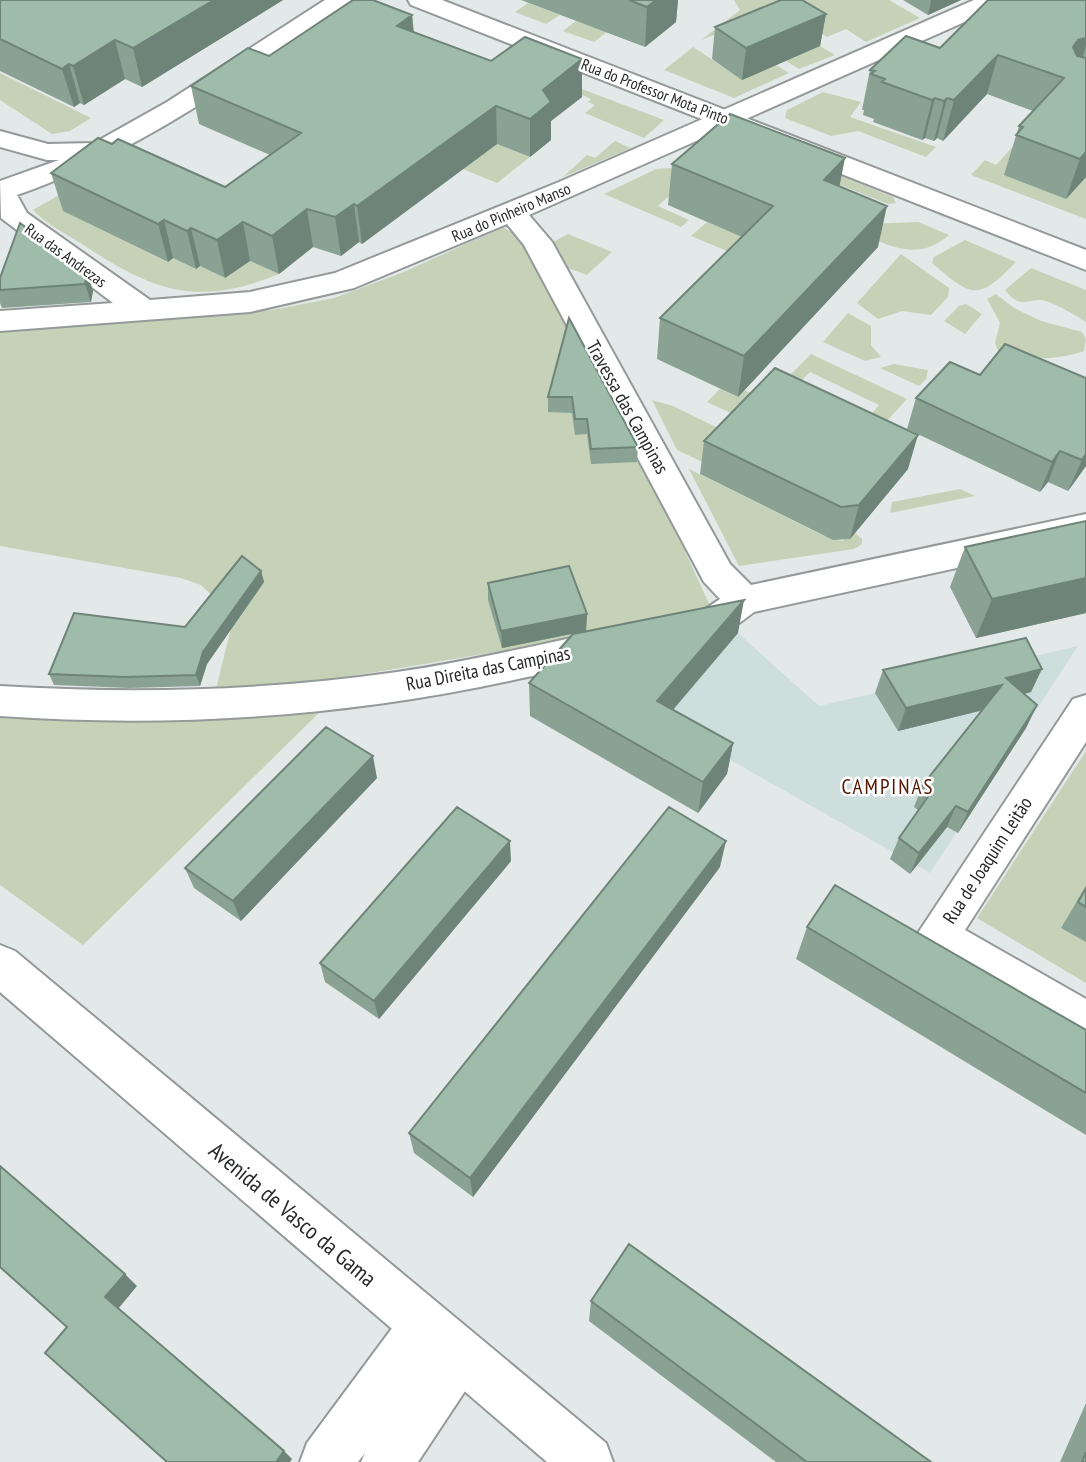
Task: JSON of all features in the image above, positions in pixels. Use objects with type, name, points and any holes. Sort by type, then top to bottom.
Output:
[{"type":"street","points":[[0,191],[39,180],[105,147],[342,0]]},
{"type":"street","name":"Rua do Professor Mota Pinto","points":[[420,0],[1086,261]]},
{"type":"street","name":"Rua do Pinheiro Manso","points":[[0,321],[250,302],[342,281],[512,212],[994,0]]},
{"type":"street","points":[[0,139],[47,152],[80,152],[105,147]]},
{"type":"street","name":"Rua das Andrezas","points":[[0,191],[15,218],[145,311]]},
{"type":"street","name":"Travessa das Campinas","points":[[512,212],[542,252],[718,573],[744,600]]},
{"type":"street","name":"Rua Direita das Campinas","points":[[0,702],[130,706],[232,703],[372,691],[715,622],[744,600],[1086,527]]},
{"type":"street","name":"Rua de Joaquim Leitão","points":[[1086,710],[937,936],[1086,1023]]},
{"type":"street","name":"Avenida de Vasco da Gama","points":[[0,965],[587,1462]]},
{"type":"street","points":[[326,1462],[385,1437],[442,1341]]},
{"type":"shaded area","points":[[738,633],[819,706],[1078,646],[930,873],[670,726],[571,652]]},
{"type":"green space","points":[[734,0],[889,0],[920,18],[866,42],[846,29],[827,37],[781,9],[701,40],[740,10]]},
{"type":"green space","points":[[528,3],[560,15],[546,24],[515,12]]},
{"type":"green space","points":[[576,21],[607,32],[594,42],[563,31]]},
{"type":"green space","points":[[820,46],[835,55],[799,69],[786,61]]},
{"type":"green space","points":[[693,47],[742,79],[776,65],[789,73],[734,98],[664,70]]},
{"type":"green space","points":[[502,59],[664,120],[644,138],[585,113],[595,105],[588,102],[591,99]]},
{"type":"green space","points":[[0,73],[91,118],[70,131],[52,134],[0,100]]},
{"type":"green space","points":[[823,92],[861,102],[850,117],[936,147],[926,157],[858,131],[831,136],[785,118],[787,110]]},
{"type":"green space","points":[[454,127],[530,157],[497,183],[421,152]]},
{"type":"green space","points":[[1028,130],[1086,177],[1086,219],[971,175],[985,160],[996,165]]},
{"type":"green space","points":[[615,141],[631,148],[563,177],[587,155],[595,158]]},
{"type":"green space","points":[[771,148],[893,197],[896,203],[888,204],[765,155]]},
{"type":"green space","points":[[670,168],[691,176],[658,206],[689,220],[681,227],[604,194],[656,169]]},
{"type":"green space","points":[[82,182],[76,217],[167,262],[173,258],[196,269],[200,266],[225,278],[250,261],[279,274],[250,284],[199,292],[154,283],[131,273],[56,228],[33,210]]},
{"type":"green space","points":[[707,222],[748,239],[727,251],[691,236]]},
{"type":"green space","points":[[918,222],[949,235],[923,249],[910,250],[897,248],[844,225]]},
{"type":"green space","points":[[503,227],[528,243],[658,493],[712,610],[710,616],[317,682],[216,689],[234,616],[201,585],[181,578],[0,546],[0,330],[272,310],[334,298],[404,272]]},
{"type":"green space","points":[[568,234],[612,252],[587,275],[568,268],[553,242]]},
{"type":"green space","points":[[965,240],[1016,262],[984,289],[967,288],[932,263],[934,257]]},
{"type":"green space","points":[[901,254],[949,288],[948,297],[931,315],[902,311],[878,319],[857,303]]},
{"type":"green space","points":[[1031,268],[1086,290],[1086,322],[1046,301],[1021,302],[1011,297],[1005,290]]},
{"type":"green space","points":[[996,294],[1014,308],[1041,321],[1082,332],[1086,339],[1084,351],[1053,358],[1000,356],[995,343],[1000,323],[987,299]]},
{"type":"green space","points":[[966,304],[982,314],[965,334],[944,321],[959,306]]},
{"type":"green space","points":[[848,313],[871,326],[871,345],[881,357],[865,361],[823,342]]},
{"type":"green space","points":[[811,354],[907,399],[884,424],[869,417],[879,405],[810,372],[798,384],[787,378]]},
{"type":"green space","points":[[894,364],[928,370],[926,379],[919,386],[880,368]]},
{"type":"green space","points":[[720,389],[737,397],[744,390],[769,402],[750,422],[707,402]]},
{"type":"green space","points":[[652,400],[673,406],[736,437],[709,465],[677,450]]},
{"type":"green space","points":[[689,469],[824,536],[842,541],[855,533],[862,539],[862,544],[854,549],[739,566]]},
{"type":"green space","points":[[960,489],[975,496],[890,513],[892,502]]},
{"type":"green space","points":[[333,699],[83,945],[0,885],[0,713]]},
{"type":"green space","points":[[1086,751],[1086,983],[977,918]]},
{"type":"building","points":[[0,0],[214,0],[133,48],[115,40],[73,66],[69,64],[62,69],[0,39]]},
{"type":"building","points":[[353,0],[373,0],[412,15],[397,26],[491,61],[525,37],[582,59],[543,90],[551,102],[530,119],[496,106],[357,206],[354,204],[335,217],[307,209],[272,236],[243,222],[217,240],[191,228],[187,231],[164,220],[158,224],[51,173],[98,138],[112,144],[118,139],[225,187],[301,133],[191,86],[248,48],[269,56]]},
{"type":"building","points":[[629,0],[656,0],[647,7]]},
{"type":"building","points":[[781,0],[802,0],[826,14],[746,48],[715,27]]},
{"type":"building","points":[[988,0],[1086,0],[1086,38],[1078,40],[1073,47],[1077,56],[1086,58],[1086,152],[1080,159],[1016,135],[1023,127],[1019,126],[1064,78],[998,55],[954,100],[947,98],[944,101],[935,98],[932,100],[882,82],[885,79],[871,74],[875,71],[870,70],[906,36],[940,48]]},
{"type":"building","points":[[730,114],[845,158],[824,180],[887,206],[744,356],[660,318],[773,206],[672,164]]},
{"type":"building","points":[[20,223],[87,273],[85,284],[0,290],[0,278]]},
{"type":"building","points":[[569,318],[638,447],[591,449],[587,419],[575,419],[572,397],[548,397]]},
{"type":"building","points":[[1005,344],[1086,378],[1086,454],[1082,460],[1060,451],[1052,462],[916,398],[950,362],[980,375]]},
{"type":"building","points":[[775,368],[918,435],[859,505],[841,507],[704,441]]},
{"type":"building","points":[[1086,521],[1086,578],[992,599],[965,547]]},
{"type":"building","points":[[242,556],[261,571],[203,652],[196,675],[125,677],[49,674],[74,613],[185,627]]},
{"type":"building","points":[[569,566],[587,614],[501,631],[488,583]]},
{"type":"building","points":[[744,600],[657,701],[733,743],[703,782],[529,683],[573,634]]},
{"type":"building","points":[[1026,638],[1042,669],[1006,678],[1037,705],[968,812],[956,806],[919,853],[899,838],[932,791],[922,786],[1002,685],[906,708],[883,670]]},
{"type":"building","points":[[326,727],[373,756],[233,901],[185,868]]},
{"type":"building","points":[[457,807],[510,841],[374,1001],[320,963]]},
{"type":"building","points":[[669,807],[726,841],[470,1178],[409,1133]]},
{"type":"building","points":[[835,885],[1086,1030],[1086,1093],[807,927]]},
{"type":"building","points":[[1086,888],[1086,907],[1078,902]]},
{"type":"building","points":[[0,1166],[125,1274],[105,1297],[284,1451],[276,1462],[167,1462],[45,1353],[67,1327],[0,1267]]},
{"type":"building","points":[[629,1244],[931,1462],[807,1462],[591,1301]]},
{"type":"district","name":"CAMPINAS","points":[[888,786]]}]
